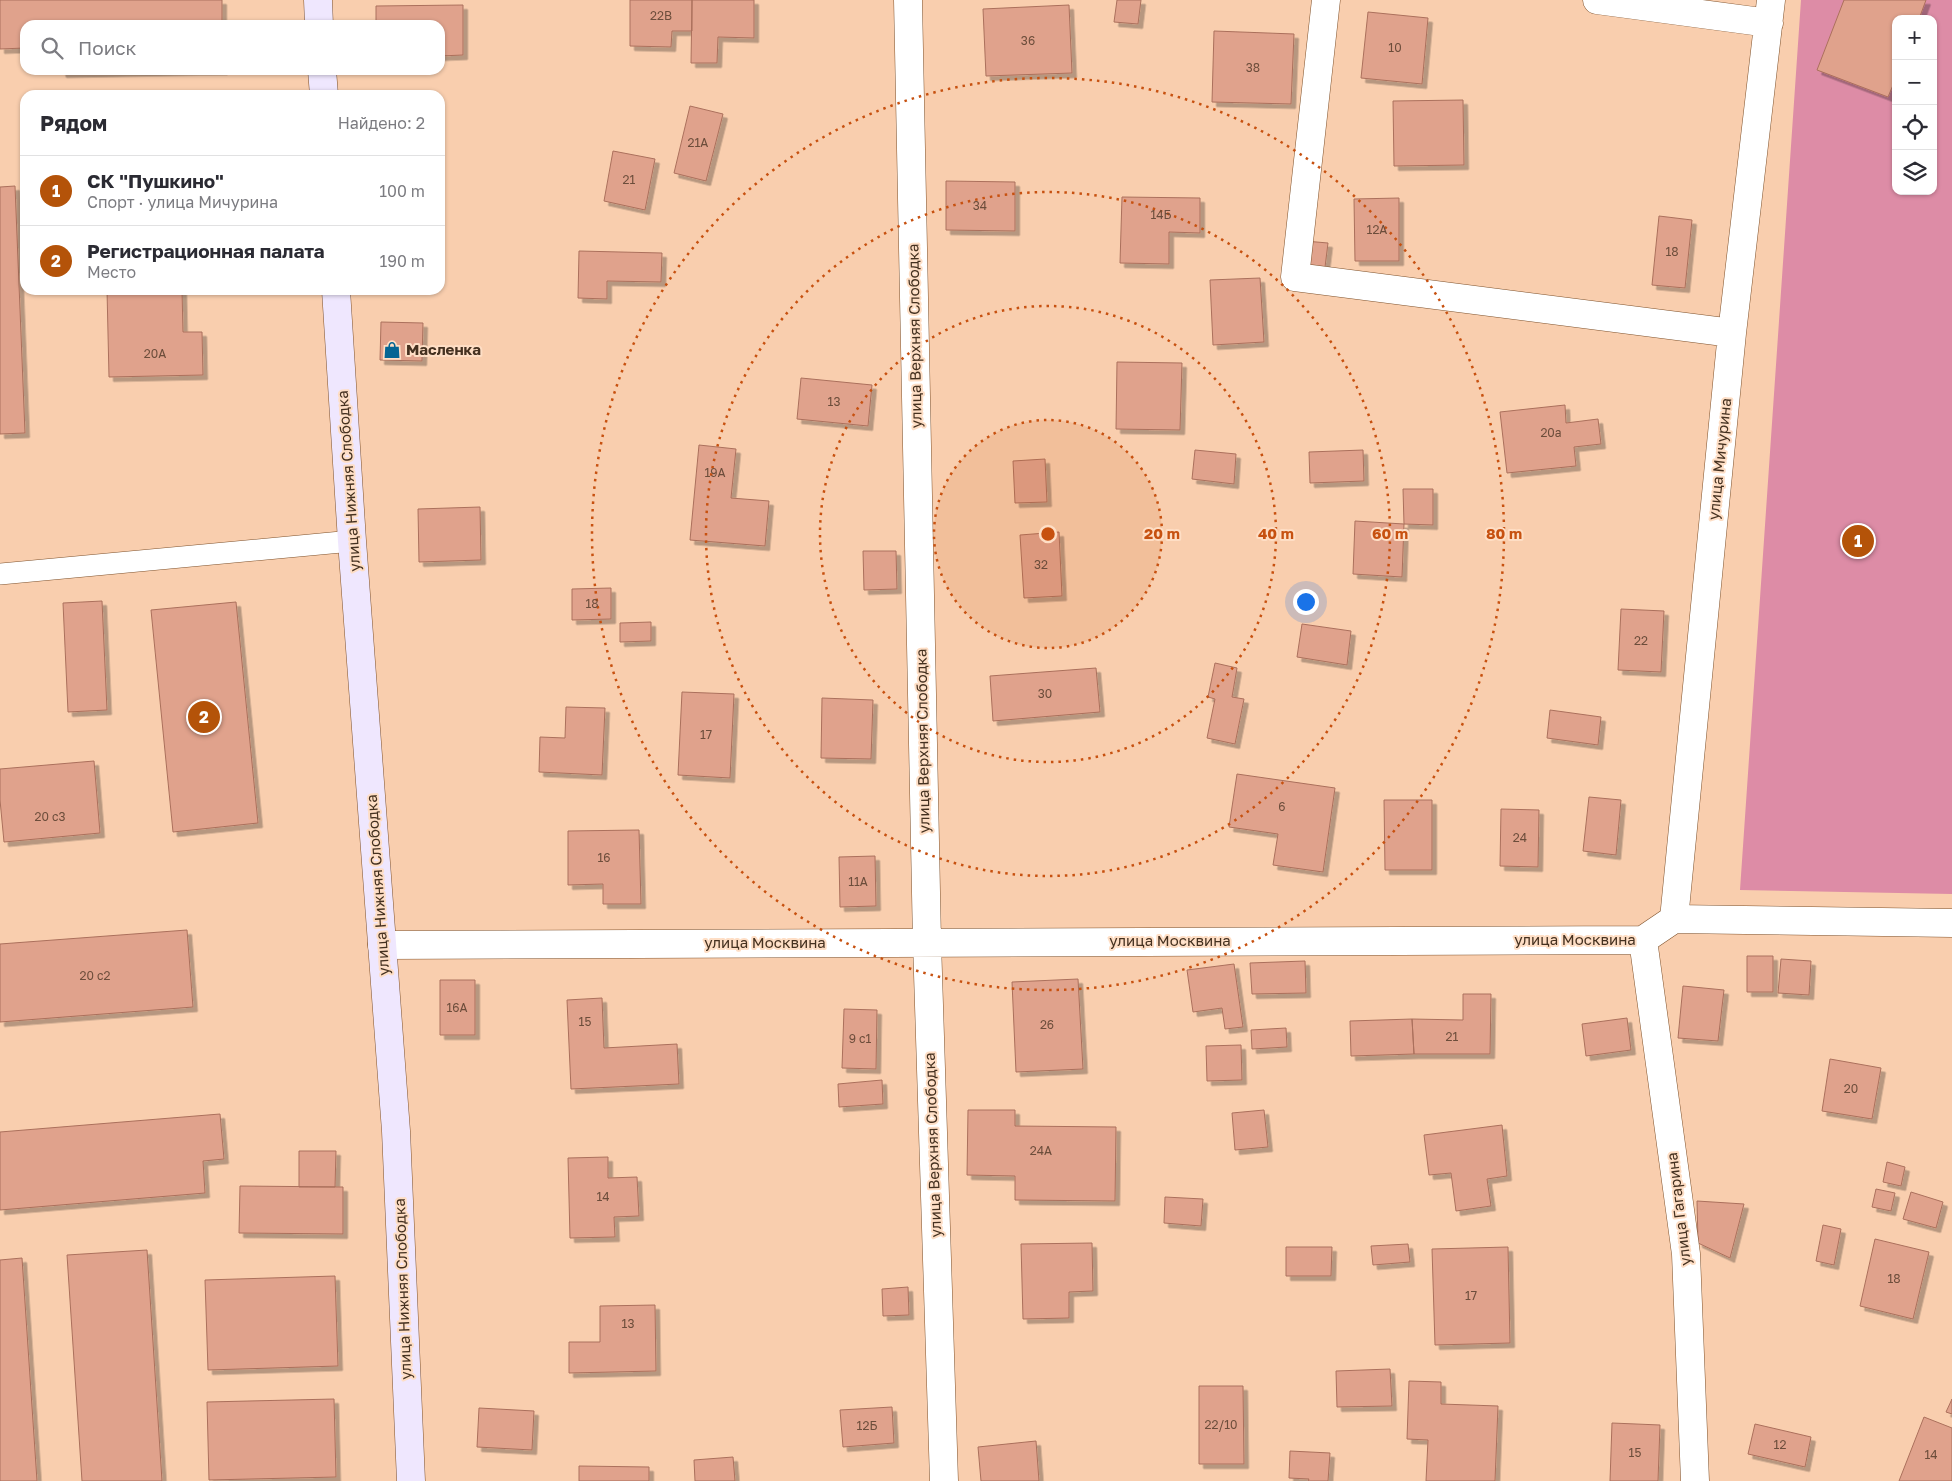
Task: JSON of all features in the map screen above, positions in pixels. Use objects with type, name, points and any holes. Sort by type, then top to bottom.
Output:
[{"type":"main road","points":[[318,0],[319,20]]},
{"type":"main road","points":[[322,75],[324,90]]},
{"type":"main road","name":"улица Нижняя Слободка","points":[[336,295],[352,541],[396,1131],[410,1481]]},
{"type":"street","name":"улица Верхняя Слободка","points":[[908,0],[927,942],[944,1481]]},
{"type":"street","points":[[1326,0],[1295,277],[1732,333]]},
{"type":"street","points":[[1597,0],[1770,12]]},
{"type":"street","name":"улица Мичурина","points":[[1674,919],[1732,333],[1770,12]]},
{"type":"street","name":"улица Москвина","points":[[382,945],[1643,940],[1674,919]]},
{"type":"street","points":[[1674,919],[1952,923]]},
{"type":"street","name":"улица Гагарина","points":[[1643,940],[1686,1254],[1695,1481]]},
{"type":"lane","points":[[0,574],[352,541]]},
{"type":"shaded area","points":[[1801,0],[1952,0],[1952,894],[1740,890]]},
{"type":"building","points":[[0,0],[222,0],[222,20],[20,20],[20,48],[0,49]]},
{"type":"building","points":[[630,0],[692,0],[692,31],[672,31],[671,47],[630,46]]},
{"type":"building","points":[[692,0],[754,0],[754,38],[718,37],[717,63],[691,63]]},
{"type":"building","points":[[1117,0],[1141,0],[1138,24],[1114,22]]},
{"type":"building","points":[[1844,0],[1926,0],[1920,15],[1892,15],[1892,88],[1888,97],[1817,70]]},
{"type":"building","points":[[463,5],[463,55],[445,56],[445,20],[376,20],[376,6]]},
{"type":"building","points":[[1069,5],[1072,73],[986,76],[983,9]]},
{"type":"building","points":[[1368,12],[1428,18],[1422,84],[1361,78]]},
{"type":"building","points":[[1214,31],[1294,34],[1291,104],[1212,102]]},
{"type":"building","points":[[1463,100],[1464,165],[1394,166],[1393,101]]},
{"type":"building","points":[[690,106],[723,114],[706,181],[674,173]]},
{"type":"building","points":[[613,151],[655,159],[645,210],[604,201]]},
{"type":"building","points":[[946,181],[1015,182],[1015,231],[946,230]]},
{"type":"building","points":[[15,186],[25,433],[0,434],[0,187]]},
{"type":"building","points":[[1122,197],[1200,198],[1200,233],[1169,232],[1169,264],[1120,263]]},
{"type":"building","points":[[1399,198],[1399,261],[1355,261],[1354,199]]},
{"type":"building","points":[[1659,216],[1692,220],[1685,288],[1652,285]]},
{"type":"building","points":[[1305,241],[1328,243],[1324,275],[1302,272]]},
{"type":"building","points":[[579,251],[662,253],[661,282],[607,281],[607,299],[578,298]]},
{"type":"building","points":[[1260,278],[1264,342],[1213,345],[1210,280]]},
{"type":"building","points":[[107,295],[182,295],[183,332],[202,332],[203,375],[109,377]]},
{"type":"building","points":[[381,322],[423,323],[422,361],[380,360]]},
{"type":"building","points":[[1117,362],[1182,363],[1180,430],[1116,429]]},
{"type":"building","points":[[801,378],[872,385],[868,426],[797,419]]},
{"type":"building","points":[[1565,405],[1566,423],[1598,419],[1601,444],[1574,447],[1576,466],[1507,473],[1500,412]]},
{"type":"building","points":[[699,445],[736,449],[731,498],[769,501],[765,546],[690,540]]},
{"type":"building","points":[[1195,450],[1236,454],[1234,484],[1192,479]]},
{"type":"building","points":[[1363,450],[1364,481],[1310,483],[1309,452]]},
{"type":"building","points":[[1045,459],[1047,502],[1015,503],[1013,461]]},
{"type":"building","points":[[1403,489],[1433,489],[1433,525],[1404,524]]},
{"type":"building","points":[[480,507],[481,560],[419,562],[418,509]]},
{"type":"building","points":[[1355,521],[1404,524],[1402,577],[1353,574]]},
{"type":"building","points":[[1059,532],[1062,596],[1024,598],[1020,535]]},
{"type":"building","points":[[863,551],[896,551],[897,589],[864,590]]},
{"type":"building","points":[[611,588],[611,619],[572,620],[572,589]]},
{"type":"building","points":[[102,601],[107,710],[68,712],[63,603]]},
{"type":"building","points":[[236,602],[258,823],[173,832],[151,610]]},
{"type":"building","points":[[1621,609],[1664,611],[1661,672],[1618,670]]},
{"type":"building","points":[[651,622],[651,641],[620,642],[620,623]]},
{"type":"building","points":[[1302,624],[1351,631],[1347,665],[1297,657]]},
{"type":"building","points":[[1215,663],[1237,668],[1232,697],[1244,699],[1235,744],[1207,738],[1215,699],[1208,697]]},
{"type":"building","points":[[1096,668],[1100,712],[993,721],[990,676]]},
{"type":"building","points":[[682,692],[734,694],[730,778],[678,775]]},
{"type":"building","points":[[822,698],[873,700],[871,759],[821,758]]},
{"type":"building","points":[[566,707],[605,708],[602,775],[539,772],[540,737],[565,738]]},
{"type":"building","points":[[1550,710],[1601,717],[1598,745],[1547,738]]},
{"type":"building","points":[[94,761],[100,833],[4,842],[0,800],[0,769]]},
{"type":"building","points":[[1237,774],[1335,788],[1323,872],[1273,865],[1278,834],[1229,827]]},
{"type":"building","points":[[1589,797],[1621,800],[1616,855],[1583,851]]},
{"type":"building","points":[[1384,800],[1432,800],[1432,870],[1385,870]]},
{"type":"building","points":[[1501,809],[1539,810],[1538,867],[1500,866]]},
{"type":"building","points":[[639,830],[641,904],[603,904],[603,884],[568,885],[568,831]]},
{"type":"building","points":[[875,856],[876,906],[840,907],[839,857]]},
{"type":"building","points":[[187,930],[193,1007],[0,1022],[0,944]]},
{"type":"building","points":[[1747,956],[1773,956],[1773,992],[1747,992]]},
{"type":"building","points":[[1781,959],[1811,961],[1809,995],[1778,993]]},
{"type":"building","points":[[1305,961],[1306,993],[1252,994],[1250,963]]},
{"type":"building","points":[[1234,964],[1243,1027],[1225,1029],[1222,1008],[1193,1012],[1187,970]]},
{"type":"building","points":[[1078,979],[1083,1069],[1016,1072],[1012,982]]},
{"type":"building","points":[[440,980],[475,980],[475,1035],[440,1035]]},
{"type":"building","points":[[1683,986],[1724,990],[1718,1041],[1678,1038]]},
{"type":"building","points":[[1463,994],[1491,994],[1490,1054],[1414,1054],[1412,1019],[1463,1020]]},
{"type":"building","points":[[602,998],[604,1048],[677,1044],[679,1084],[571,1089],[567,1000]]},
{"type":"building","points":[[844,1009],[877,1010],[876,1069],[842,1068]]},
{"type":"building","points":[[1627,1018],[1631,1050],[1586,1056],[1582,1024]]},
{"type":"building","points":[[1412,1019],[1414,1054],[1351,1056],[1350,1021]]},
{"type":"building","points":[[1286,1028],[1287,1047],[1252,1049],[1251,1030]]},
{"type":"building","points":[[1241,1045],[1242,1080],[1207,1081],[1206,1046]]},
{"type":"building","points":[[1830,1059],[1881,1068],[1872,1119],[1822,1111]]},
{"type":"building","points":[[882,1080],[883,1104],[839,1107],[838,1084]]},
{"type":"building","points":[[968,1110],[1015,1110],[1015,1126],[1116,1127],[1115,1201],[1015,1200],[1015,1176],[967,1175]]},
{"type":"building","points":[[1264,1110],[1268,1147],[1235,1150],[1232,1113]]},
{"type":"building","points":[[220,1114],[224,1159],[203,1161],[205,1193],[0,1210],[0,1132]]},
{"type":"building","points":[[1502,1125],[1507,1176],[1487,1179],[1491,1206],[1456,1211],[1451,1173],[1429,1175],[1424,1135]]},
{"type":"building","points":[[299,1151],[336,1151],[335,1187],[299,1187]]},
{"type":"building","points":[[608,1157],[608,1178],[637,1177],[639,1216],[614,1217],[615,1237],[570,1238],[568,1158]]},
{"type":"building","points":[[1887,1162],[1905,1167],[1901,1186],[1883,1182]]},
{"type":"building","points":[[240,1186],[343,1187],[343,1234],[239,1233]]},
{"type":"building","points":[[1876,1189],[1895,1193],[1891,1211],[1872,1207]]},
{"type":"building","points":[[1911,1192],[1943,1202],[1936,1228],[1903,1219]]},
{"type":"building","points":[[1165,1197],[1203,1199],[1201,1226],[1164,1223]]},
{"type":"building","points":[[1697,1201],[1744,1204],[1730,1258],[1698,1243]]},
{"type":"building","points":[[1823,1225],[1841,1229],[1834,1265],[1816,1261]]},
{"type":"building","points":[[1875,1239],[1929,1252],[1913,1319],[1860,1306]]},
{"type":"building","points":[[1092,1243],[1093,1291],[1069,1292],[1069,1318],[1023,1319],[1021,1244]]},
{"type":"building","points":[[1408,1244],[1410,1262],[1373,1265],[1371,1246]]},
{"type":"building","points":[[1286,1247],[1332,1247],[1331,1276],[1286,1276]]},
{"type":"building","points":[[1508,1247],[1510,1343],[1435,1345],[1432,1249]]},
{"type":"building","points":[[147,1250],[162,1481],[82,1481],[67,1255]]},
{"type":"building","points":[[22,1258],[37,1481],[0,1481],[0,1260]]},
{"type":"building","points":[[335,1276],[338,1366],[208,1370],[205,1280]]},
{"type":"building","points":[[908,1287],[909,1315],[883,1316],[882,1289]]},
{"type":"building","points":[[655,1305],[656,1371],[569,1373],[569,1342],[600,1342],[600,1306]]},
{"type":"building","points":[[1390,1369],[1392,1406],[1337,1407],[1336,1371]]},
{"type":"building","points":[[1409,1381],[1441,1382],[1441,1404],[1498,1406],[1495,1481],[1426,1481],[1428,1440],[1407,1439]]},
{"type":"building","points":[[1199,1386],[1243,1386],[1244,1464],[1199,1464]]},
{"type":"building","points":[[334,1399],[336,1477],[209,1480],[207,1402]]},
{"type":"building","points":[[1952,1399],[1952,1414],[1946,1412]]},
{"type":"building","points":[[892,1407],[894,1443],[843,1447],[840,1410]]},
{"type":"building","points":[[479,1408],[534,1411],[532,1450],[477,1447]]},
{"type":"building","points":[[1924,1417],[1952,1428],[1952,1481],[1899,1481]]},
{"type":"building","points":[[1612,1423],[1660,1425],[1658,1481],[1610,1481]]},
{"type":"building","points":[[1755,1424],[1811,1437],[1805,1467],[1748,1454]]},
{"type":"building","points":[[1036,1441],[1039,1481],[981,1481],[978,1447]]},
{"type":"building","points":[[1290,1451],[1330,1453],[1328,1481],[1308,1481],[1309,1479],[1289,1478]]},
{"type":"building","points":[[733,1457],[735,1481],[695,1481],[694,1460]]},
{"type":"building","points":[[579,1466],[649,1467],[649,1481],[579,1481]]},
{"type":"place","name":"Масленка","points":[[392,350]]},
{"type":"place","name":"СК \"Пушкино\"","points":[[1858,541]]},
{"type":"place","name":"Регистрационная палата","points":[[204,717]]}]
